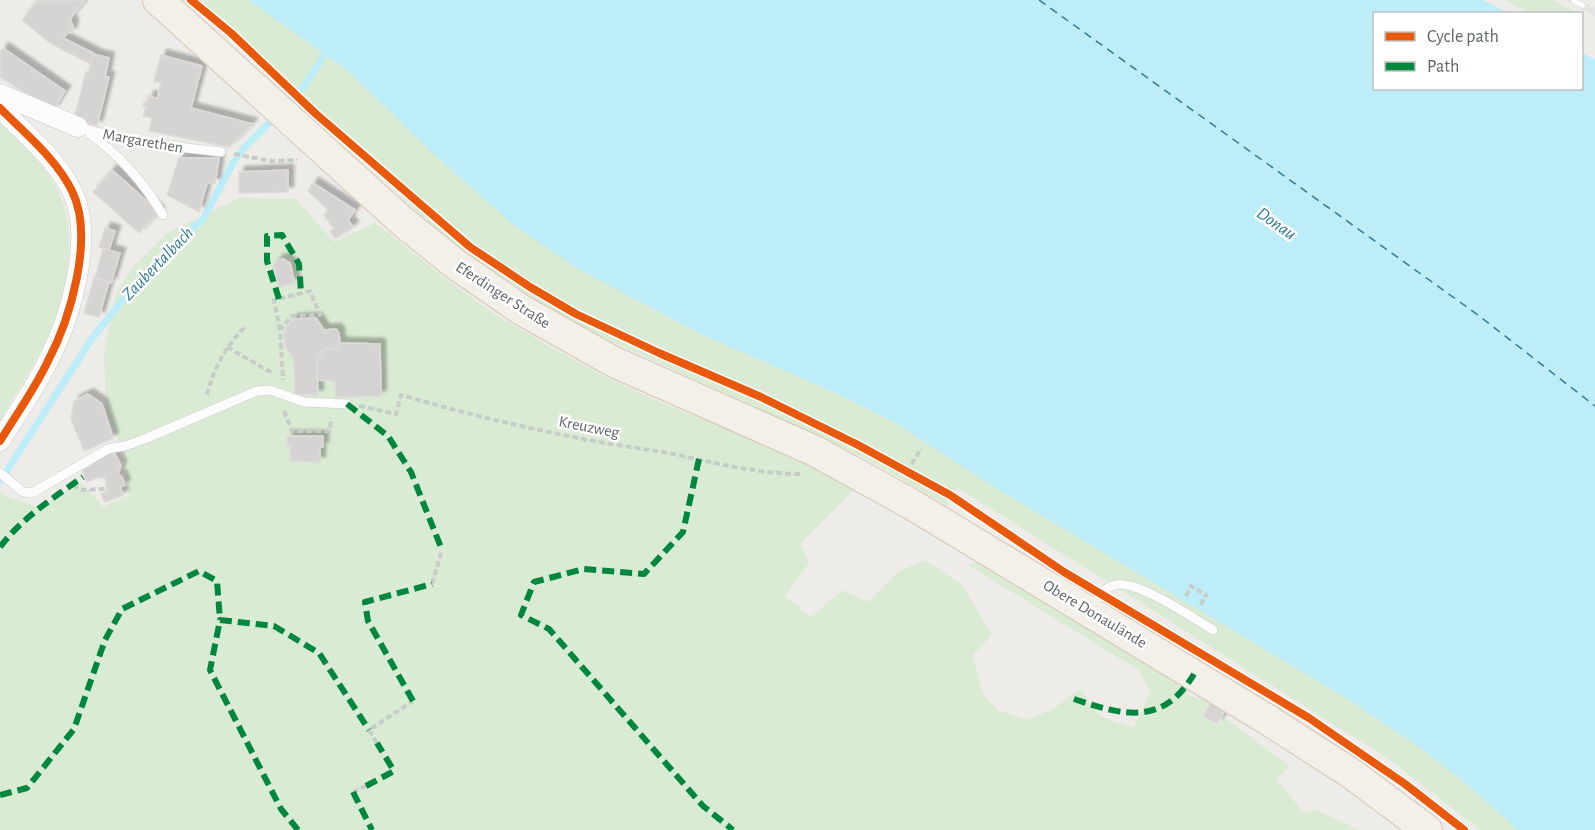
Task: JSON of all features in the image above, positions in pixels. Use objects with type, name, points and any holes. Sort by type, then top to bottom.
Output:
[{"type":"main road","name":"Eferdinger Straße","points":[[158,0],[403,222],[503,298],[614,362],[748,421]]},
{"type":"main road","name":"Obere Donaulände","points":[[748,421],[842,465],[1090,610],[1352,774],[1427,830]]},
{"type":"street","name":"Margarethen","points":[[0,94],[78,127]]},
{"type":"street","points":[[0,108],[51,161],[69,184],[78,207],[81,235],[76,277],[59,338],[40,376],[1,436]]},
{"type":"lane","name":"Margarethen","points":[[78,127],[135,142],[221,152]]},
{"type":"lane","points":[[78,127],[102,143],[129,168],[147,189],[163,215]]},
{"type":"lane","points":[[0,473],[25,494],[32,494],[108,449],[147,438],[264,389],[303,402],[347,404]]},
{"type":"lane","points":[[1090,610],[1100,594],[1114,585],[1124,586],[1153,594],[1213,630]]},
{"type":"path","points":[[250,157],[287,162],[301,158]]},
{"type":"path","points":[[280,330],[292,316],[320,315],[310,291],[274,300],[280,330],[283,396]]},
{"type":"path","points":[[209,411],[206,397],[210,383],[227,347],[246,326]]},
{"type":"path","points":[[227,347],[283,379]]},
{"type":"path","points":[[292,431],[330,431]]},
{"type":"path","points":[[906,473],[921,448]]},
{"type":"path","points":[[73,484],[81,490],[104,489]]},
{"type":"path","points":[[432,584],[442,550]]},
{"type":"path","points":[[1189,585],[1208,596]]},
{"type":"path","points":[[377,743],[369,730],[413,701]]},
{"type":"path","points":[[353,792],[366,786]]},
{"type":"green space","points":[[185,0],[248,0],[347,70],[430,151],[471,187],[639,302],[701,334],[840,395],[894,422],[986,482],[1349,700],[1422,749],[1464,782],[1518,830],[1480,830],[1392,761],[958,488],[948,506],[868,460],[570,322],[451,244],[226,31]]},
{"type":"green space","points":[[1504,0],[1552,0],[1575,12],[1528,12]]},
{"type":"green space","points":[[0,122],[36,160],[55,185],[68,225],[69,246],[64,289],[51,330],[0,421]]},
{"type":"green space","points":[[239,198],[296,199],[334,242],[375,223],[496,315],[602,375],[662,403],[773,447],[859,485],[801,543],[809,563],[785,596],[811,617],[842,590],[869,602],[900,570],[926,561],[962,585],[992,635],[973,655],[983,694],[999,711],[1026,719],[1052,710],[1080,688],[1097,713],[1106,719],[1134,728],[1150,693],[1140,671],[968,565],[987,560],[1142,652],[1191,696],[1209,702],[1201,716],[1218,726],[1224,717],[1289,766],[1276,779],[1303,812],[1316,810],[1359,830],[0,830],[0,491],[10,498],[39,507],[82,483],[103,507],[129,495],[124,456],[106,410],[104,353],[116,294],[132,267],[169,232]]},
{"type":"water","name":"Donau","points":[[248,0],[1483,0],[1506,12],[1373,12],[1373,90],[1583,90],[1583,53],[1595,60],[1595,830],[1518,830],[1464,782],[1422,749],[1349,700],[986,482],[894,422],[840,395],[701,334],[578,269],[516,227],[430,151],[347,70]]},
{"type":"building","points":[[38,0],[85,0],[70,19],[73,26],[71,33],[69,32],[63,38],[93,53],[91,64],[50,43],[22,20]]},
{"type":"building","points":[[3,48],[65,91],[53,110],[0,77],[0,53]]},
{"type":"building","points":[[93,54],[109,58],[105,77],[109,77],[97,126],[74,120]]},
{"type":"building","points":[[161,55],[202,66],[191,108],[252,124],[229,147],[149,131],[152,118],[143,116],[146,107],[143,106],[144,102],[147,103],[149,96],[157,99],[161,83],[154,81]]},
{"type":"building","points":[[179,158],[219,158],[215,184],[207,183],[199,212],[167,195]]},
{"type":"building","points":[[112,170],[159,212],[139,233],[93,192]]},
{"type":"building","points":[[288,170],[288,192],[239,193],[239,172]]},
{"type":"building","points":[[313,183],[355,210],[348,220],[353,227],[335,239],[330,231],[334,229],[324,215],[328,210],[308,191]]},
{"type":"building","points":[[105,228],[115,231],[109,250],[99,247]]},
{"type":"building","points":[[103,249],[120,253],[111,283],[95,278]]},
{"type":"building","points":[[283,259],[290,263],[295,283],[279,287],[273,266],[278,260]]},
{"type":"building","points":[[94,278],[109,282],[99,317],[84,313]]},
{"type":"building","points":[[316,318],[324,330],[336,329],[340,343],[336,349],[324,349],[317,360],[318,395],[295,395],[294,360],[285,346],[284,331],[293,319]]},
{"type":"building","points":[[340,343],[380,344],[381,396],[336,397],[335,381],[317,380],[317,360],[324,349],[336,349]]},
{"type":"building","points":[[88,394],[102,404],[113,438],[84,451],[71,419],[74,401]]},
{"type":"building","points":[[287,436],[323,436],[320,462],[290,461]]},
{"type":"building","points":[[107,453],[115,454],[121,466],[118,474],[125,485],[120,487],[123,495],[105,502],[101,494],[108,491],[105,478],[98,477],[87,482],[82,470],[92,465],[95,458]]},
{"type":"building","points":[[1211,703],[1224,712],[1217,724],[1203,716]]},
{"type":"waterway","name":"Zaubertalbach","points":[[285,107],[300,92],[325,54]]},
{"type":"waterway","name":"Zaubertalbach","points":[[0,481],[93,337],[141,277],[161,261],[183,236],[203,219],[233,163],[245,147],[275,117]]},
{"type":"ferry route","points":[[1039,0],[1478,315],[1595,406]]},
{"type":"railway","points":[[1572,0],[1595,12]]},
{"type":"marked path","points":[[279,299],[267,261],[267,236],[282,235],[299,264],[301,292]]},
{"type":"marked path","points":[[347,404],[388,436],[411,472],[442,550]]},
{"type":"marked path","points":[[699,459],[683,532],[644,574],[584,569],[534,582],[521,615],[549,629],[703,806],[733,830]]},
{"type":"marked path","points":[[0,547],[28,518],[83,477]]},
{"type":"marked path","points":[[0,795],[27,788],[74,729],[105,640],[122,609],[199,571],[217,581],[220,620]]},
{"type":"marked path","points":[[413,701],[368,621],[365,602],[432,584]]},
{"type":"marked path","points":[[298,830],[281,809],[210,670],[220,620],[274,626],[319,653],[369,730]]},
{"type":"marked path","points":[[1074,699],[1109,710],[1141,712],[1156,709],[1182,691],[1194,674]]},
{"type":"marked path","points":[[366,786],[394,771],[377,743]]},
{"type":"marked path","points":[[353,792],[372,830]]},
{"type":"cycle path","points":[[191,0],[231,33],[316,114],[470,247],[530,287],[576,314],[761,397],[858,445],[950,495],[1064,572],[1309,718],[1405,784],[1464,830]]},
{"type":"cycle path","points":[[0,108],[58,168],[72,191],[81,231],[77,278],[56,345],[31,393],[0,441]]}]
